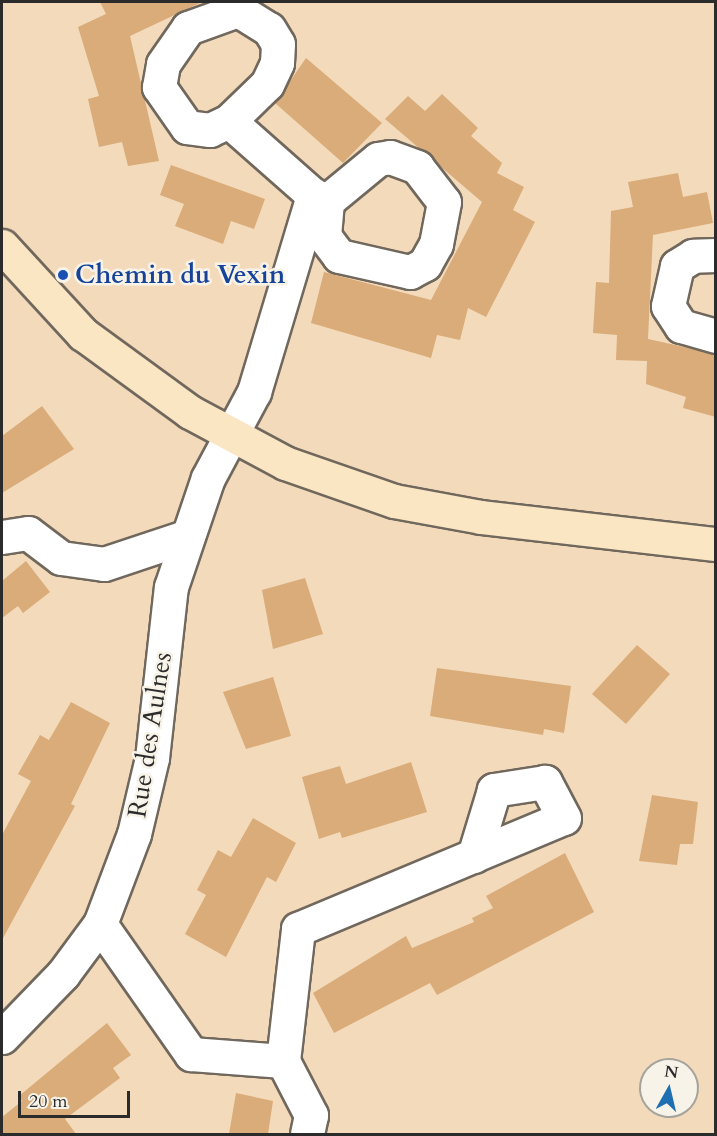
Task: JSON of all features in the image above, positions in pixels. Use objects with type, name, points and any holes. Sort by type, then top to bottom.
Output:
[{"type":"street","name":"Rue des Aulnes","points":[[2,1037],[63,974],[100,924],[134,834],[152,758],[171,587],[185,537],[254,392],[320,198],[229,122]]},
{"type":"street","points":[[2,246],[83,334],[231,437],[285,464],[394,501],[481,517],[716,544]]},
{"type":"street","points":[[716,255],[693,256],[677,266],[668,306],[681,326],[716,336]]},
{"type":"street","points":[[2,537],[28,533],[61,558],[104,564],[185,537]]},
{"type":"street","points":[[307,1134],[311,1115],[283,1060],[298,930],[474,856]]},
{"type":"street","points":[[100,924],[190,1054],[283,1060]]},
{"type":"building","points":[[100,2],[202,2],[130,36],[159,161],[128,166],[122,142],[99,147],[88,99],[99,96],[78,27],[106,14]]},
{"type":"building","points":[[306,58],[382,123],[343,163],[275,103]]},
{"type":"building","points":[[442,94],[478,128],[471,136],[502,163],[497,173],[524,187],[513,210],[535,222],[486,317],[468,308],[460,340],[437,335],[431,358],[311,323],[324,272],[431,300],[482,202],[385,119],[408,96],[425,111]]},
{"type":"building","points":[[171,165],[265,199],[254,229],[231,221],[223,244],[175,226],[184,204],[160,195]]},
{"type":"building","points":[[678,173],[683,197],[707,192],[713,223],[653,235],[648,339],[716,354],[716,417],[683,408],[686,397],[646,384],[647,361],[616,360],[617,335],[593,333],[596,282],[609,283],[611,211],[633,207],[628,182]]},
{"type":"building","points":[[42,406],[74,449],[2,493],[2,436]]},
{"type":"building","points":[[26,561],[50,592],[23,613],[18,606],[2,618],[2,581]]},
{"type":"building","points":[[305,578],[323,634],[273,649],[262,590]]},
{"type":"building","points":[[637,645],[670,674],[626,724],[592,694]]},
{"type":"building","points":[[437,668],[571,686],[564,733],[544,729],[543,735],[430,716]]},
{"type":"building","points":[[273,677],[291,736],[246,749],[223,692]]},
{"type":"building","points":[[71,702],[110,723],[71,804],[75,806],[2,940],[2,835],[31,781],[18,774],[40,735],[49,740]]},
{"type":"building","points":[[411,762],[427,812],[342,838],[340,832],[319,839],[302,777],[340,766],[346,784]]},
{"type":"building","points":[[652,795],[698,802],[693,844],[680,844],[677,865],[639,861]]},
{"type":"building","points":[[253,818],[296,843],[276,882],[267,877],[226,957],[185,934],[206,895],[197,890],[218,850],[231,857]]},
{"type":"building","points":[[565,853],[594,912],[437,995],[430,983],[334,1033],[313,993],[406,936],[412,948],[474,922],[472,918],[493,908],[486,896]]},
{"type":"building","points":[[107,1023],[131,1055],[113,1068],[120,1078],[65,1119],[76,1134],[2,1134],[2,1117],[22,1101],[19,1096]]},
{"type":"building","points":[[236,1093],[273,1101],[268,1134],[229,1134]]},
{"type":"place","name":"Chemin du Vexin","points":[[63,275]]}]
